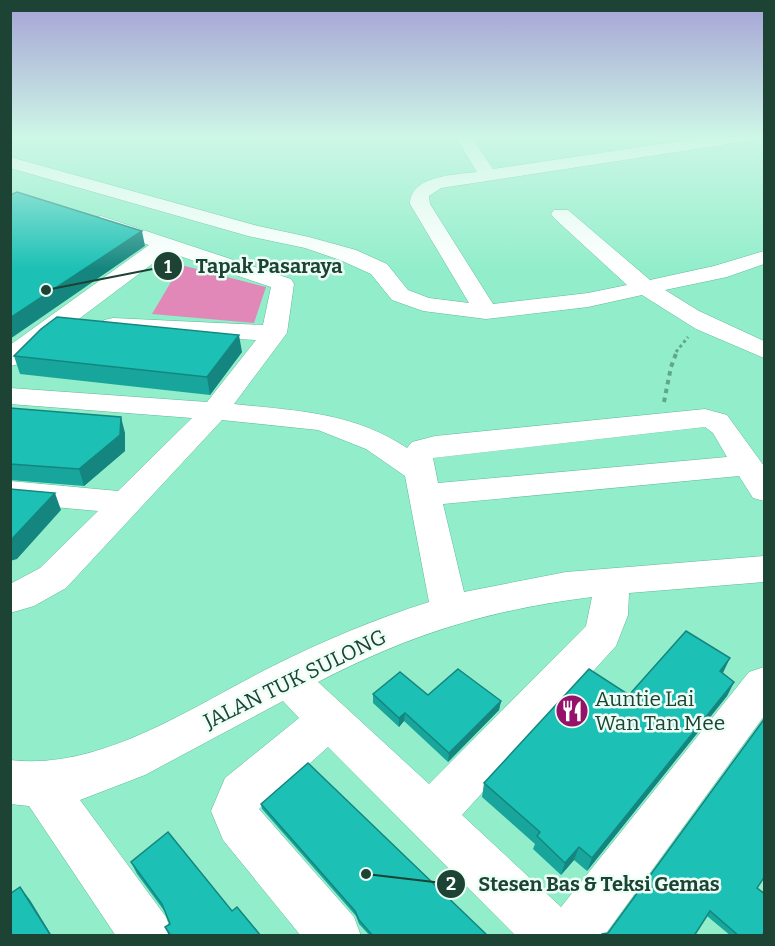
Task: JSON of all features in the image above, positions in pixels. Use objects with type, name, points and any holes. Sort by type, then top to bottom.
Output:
[{"type":"street","points":[[74,180],[255,232],[309,243],[348,255],[379,269],[400,295],[423,304],[486,312],[588,300],[646,289],[719,272],[765,257]]},
{"type":"street","points":[[461,180],[435,184],[420,194],[418,200],[486,312]]},
{"type":"street","points":[[561,214],[646,289],[684,312],[765,350]]},
{"type":"street","points":[[10,599],[21,596],[53,578],[215,411],[274,333],[283,284],[81,215]]},
{"type":"street","points":[[10,358],[166,243]]},
{"type":"street","points":[[60,322],[274,333]]},
{"type":"street","points":[[10,396],[215,411],[323,422],[377,442],[423,483],[756,478]]},
{"type":"street","points":[[449,610],[417,457],[423,449],[705,418],[721,424],[756,478]]},
{"type":"street","points":[[10,492],[127,503]]},
{"type":"street","name":"JALAN TUK SULONG","points":[[21,788],[80,778],[148,752],[350,648],[449,610],[535,590],[612,581],[765,569]]},
{"type":"street","points":[[430,816],[602,636],[609,615],[612,581]]},
{"type":"street","points":[[287,679],[554,936]]},
{"type":"street","points":[[571,936],[765,684]]},
{"type":"street","points":[[329,719],[241,794],[235,811],[240,823],[335,936]]},
{"type":"street","points":[[21,788],[147,936]]},
{"type":"path","points":[[664,403],[679,346],[691,335]]},
{"type":"shaded area","points":[[181,265],[266,287],[254,323],[152,314]]},
{"type":"building","points":[[17,192],[142,231],[10,318],[10,195]]},
{"type":"building","points":[[57,317],[239,335],[207,377],[14,356],[41,329]]},
{"type":"building","points":[[10,408],[121,417],[120,435],[79,469],[10,464]]},
{"type":"building","points":[[10,489],[55,493],[10,541]]},
{"type":"building","points":[[686,631],[730,658],[720,671],[734,682],[592,858],[579,847],[565,863],[537,836],[540,832],[484,783],[589,669],[629,695]]},
{"type":"building","points":[[458,669],[501,701],[449,753],[405,713],[399,718],[373,694],[400,672],[428,695]]},
{"type":"building","points":[[765,718],[765,876],[757,888],[765,894],[765,931],[762,936],[739,936],[710,911],[694,936],[601,936],[608,933]]},
{"type":"building","points":[[308,763],[488,936],[373,936],[359,920],[355,911],[261,804]]},
{"type":"building","points":[[168,832],[232,911],[237,907],[261,936],[171,936],[165,927],[170,924],[162,904],[131,862]]},
{"type":"building","points":[[20,887],[51,936],[10,936],[10,894]]},
{"type":"place","name":"Tapak Pasaraya","points":[[46,290]]},
{"type":"place","name":"Auntie Lai Wan Tan Mee","points":[[572,711]]},
{"type":"place","name":"Stesen Bas & Teksi Gemas","points":[[366,874]]}]
